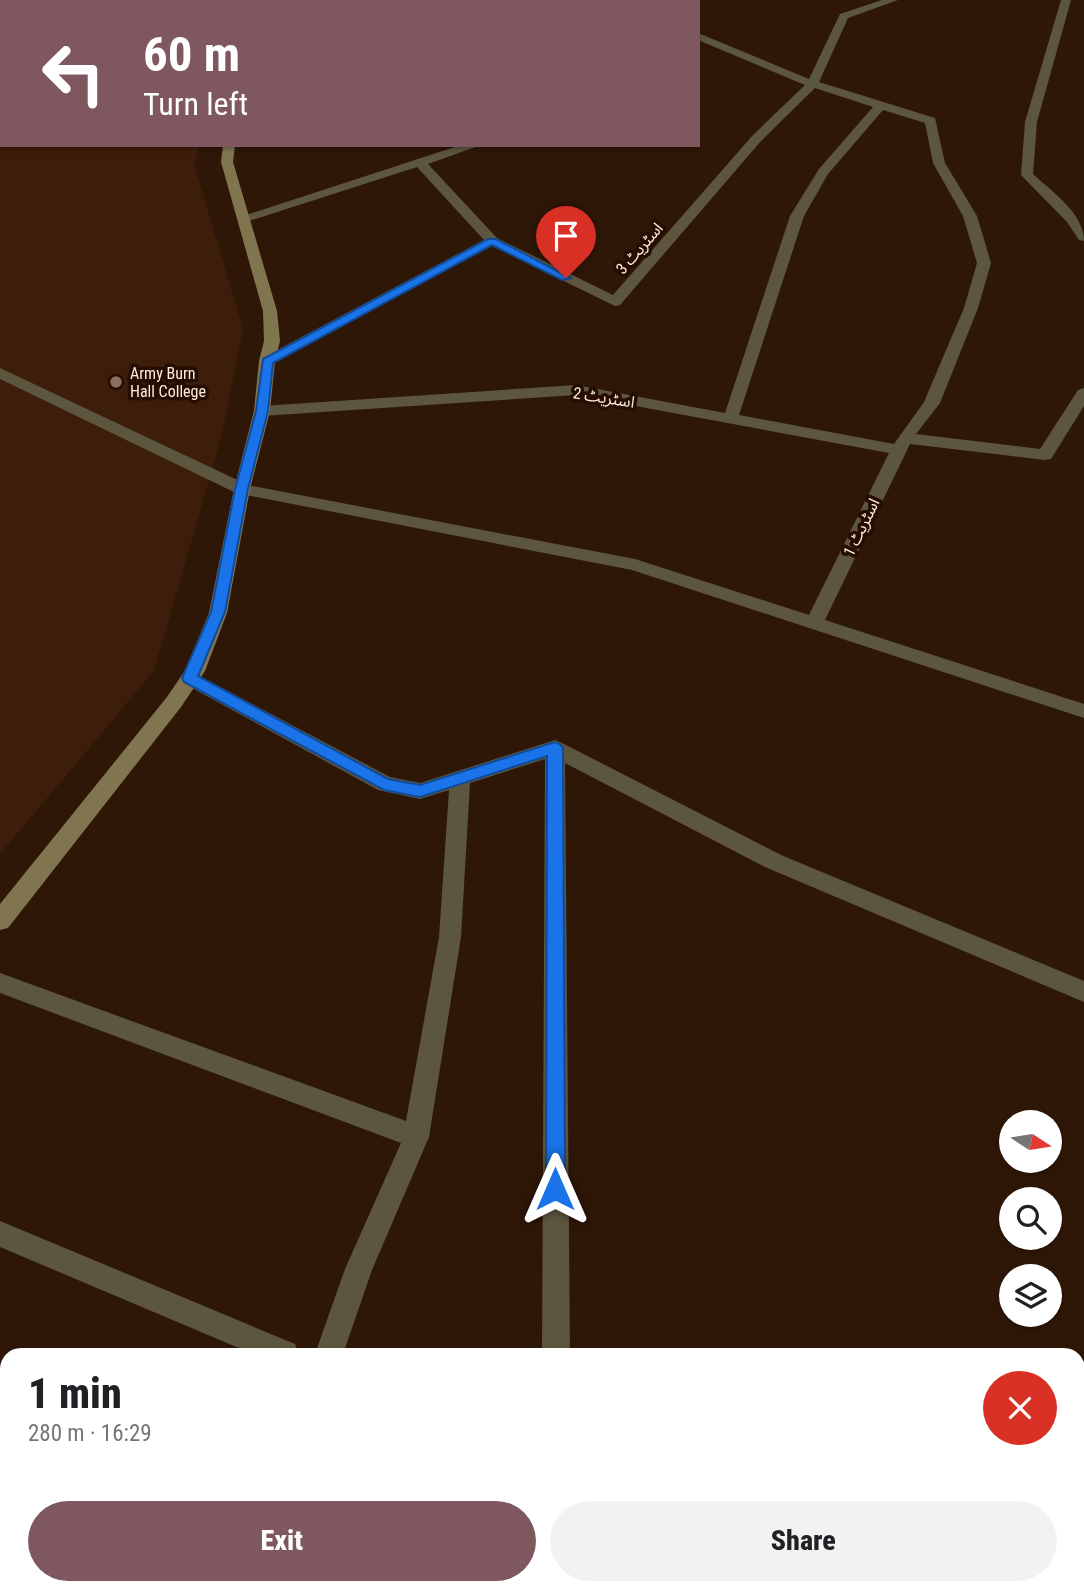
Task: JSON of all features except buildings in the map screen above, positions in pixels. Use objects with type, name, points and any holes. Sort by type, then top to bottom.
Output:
[{"type":"street","name":"اسٹریٹ 3","points":[[492,241],[615,302],[757,138],[812,85],[844,16],[893,0]]},
{"type":"street","points":[[1066,0],[1031,122],[1027,174],[1078,221],[1084,237]]},
{"type":"street","name":"اسٹریٹ 1","points":[[700,37],[734,54],[812,85],[931,121],[939,163],[970,216],[984,263],[971,308],[932,403],[902,444],[815,622]]},
{"type":"street","points":[[730,419],[747,380],[797,215],[819,177],[881,106]]},
{"type":"street","points":[[0,921],[174,702],[199,662],[218,612],[242,489],[262,411],[273,326],[227,162],[229,147]]},
{"type":"street","points":[[244,218],[469,147]]},
{"type":"street","points":[[267,361],[492,241],[420,163]]},
{"type":"street","points":[[0,373],[242,489],[635,565],[1084,711]]},
{"type":"street","name":"اسٹریٹ 2","points":[[262,411],[576,390],[730,419],[902,444],[1045,455],[1084,393]]},
{"type":"street","points":[[190,678],[384,784],[420,791],[555,748],[773,861],[1084,992]]},
{"type":"street","points":[[555,748],[555,1348]]},
{"type":"street","points":[[331,1348],[359,1269],[416,1137],[450,937],[460,779]]},
{"type":"street","points":[[0,982],[416,1137]]},
{"type":"street","points":[[0,1234],[271,1348]]},
{"type":"shaded area","name":"Army Burn Hall College","points":[[0,147],[198,147],[194,164],[243,328],[222,435],[154,671],[0,854]]},
{"type":"place","name":"Army Burn Hall College","points":[[116,382]]},
{"type":"route","points":[[555,1189],[555,748],[420,791],[384,784],[190,678],[218,612],[242,489],[262,411],[267,361],[492,241],[566,278]]}]
